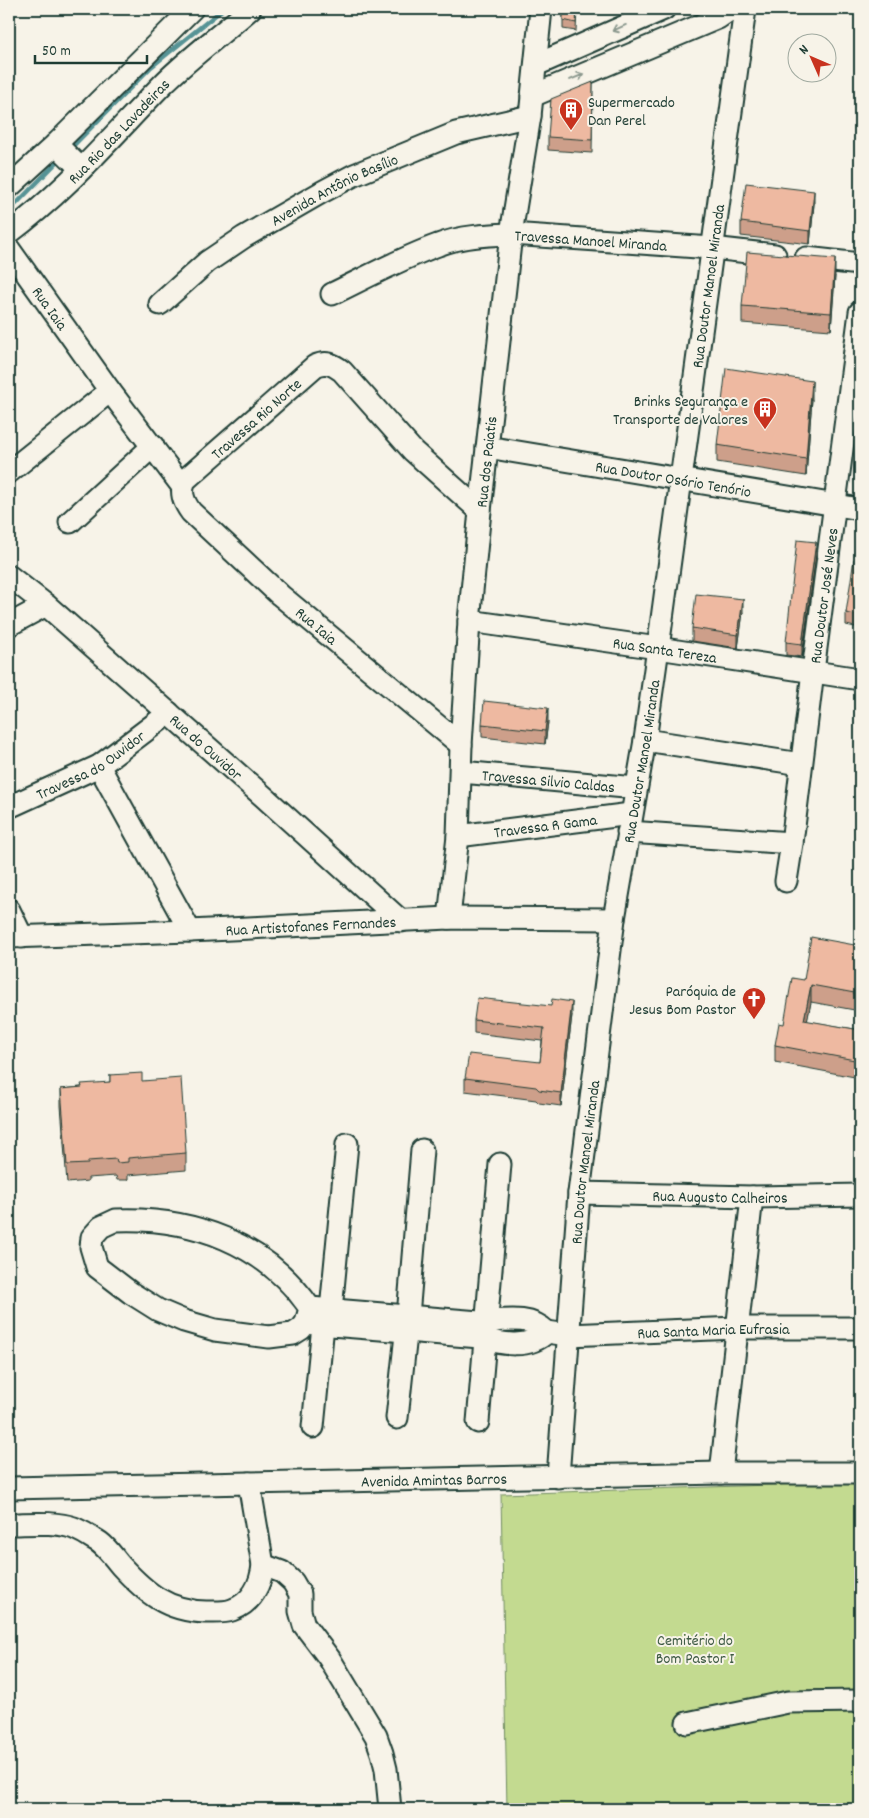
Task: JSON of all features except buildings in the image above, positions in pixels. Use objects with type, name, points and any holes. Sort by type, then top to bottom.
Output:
[{"type":"street","points":[[9,187],[58,146],[192,9]]},
{"type":"street","name":"Rua Rio das Lavadeiras","points":[[9,233],[30,218],[165,82],[250,9]]},
{"type":"street","name":"Rua dos Paiatis","points":[[448,918],[458,836],[461,745],[469,621],[480,511],[511,234],[531,106],[542,9]]},
{"type":"street","points":[[536,65],[664,9]]},
{"type":"street","name":"Avenida Antônio Basílio","points":[[160,304],[207,262],[244,237],[354,175],[456,133],[531,106],[718,18],[731,9]]},
{"type":"street","name":"Rua Doutor Manoel Miranda","points":[[558,1477],[558,1334],[579,1193],[614,919],[645,740],[682,480],[745,9]]},
{"type":"street","name":"Rua Doutor Manoel Miranda","points":[[740,47],[754,9]]},
{"type":"street","points":[[58,146],[79,167]]},
{"type":"street","name":"Travessa Manoel Miranda","points":[[332,294],[439,244],[482,235],[511,234],[712,248],[860,264]]},
{"type":"street","name":"Rua Iaia","points":[[9,249],[110,391],[153,446],[182,491],[190,512],[280,594],[461,745]]},
{"type":"street","name":"Rua Doutor José Neves","points":[[786,881],[860,312]]},
{"type":"street","name":"Travessa Rio Norte","points":[[182,491],[186,480],[315,366],[327,363],[334,365],[342,372],[413,451],[480,511]]},
{"type":"street","points":[[9,472],[110,391]]},
{"type":"street","points":[[70,522],[153,446]]},
{"type":"street","name":"Rua Doutor Osório Tenório","points":[[487,447],[860,509]]},
{"type":"street","name":"Rua do Ouvidor","points":[[9,576],[46,606],[263,796],[401,921]]},
{"type":"street","points":[[9,625],[46,606]]},
{"type":"street","name":"Rua Santa Tereza","points":[[469,621],[860,678]]},
{"type":"street","name":"Travessa do Ouvidor","points":[[9,807],[99,766],[168,713]]},
{"type":"street","points":[[645,740],[801,764]]},
{"type":"street","points":[[99,766],[190,930]]},
{"type":"street","name":"Travessa Silvio Caldas","points":[[461,772],[636,788]]},
{"type":"street","name":"Travessa R Gama","points":[[458,836],[630,823],[792,843]]},
{"type":"street","points":[[9,910],[15,937]]},
{"type":"street","name":"Rua Artistofanes Fernandes","points":[[15,937],[448,918],[614,919]]},
{"type":"street","points":[[313,1427],[318,1317],[346,1144]]},
{"type":"street","points":[[397,1418],[422,1150]]},
{"type":"street","points":[[478,1422],[500,1164]]},
{"type":"street","name":"Rua Augusto Calheiros","points":[[579,1193],[752,1197],[860,1195]]},
{"type":"street","points":[[721,1473],[752,1197]]},
{"type":"street","points":[[318,1317],[287,1278],[270,1264],[228,1239],[202,1230],[171,1223],[116,1220],[101,1227],[92,1237],[91,1247],[97,1267],[131,1293],[158,1310],[184,1321],[224,1331],[269,1337],[293,1334],[318,1317],[407,1324],[480,1337],[486,1330],[513,1320],[530,1321],[558,1334]]},
{"type":"street","name":"Rua Santa Maria Eufrasia","points":[[558,1334],[737,1328],[860,1328]]},
{"type":"street","points":[[486,1330],[495,1342],[511,1343],[529,1343],[543,1336],[558,1334]]},
{"type":"street","name":"Avenida Amintas Barros","points":[[9,1488],[721,1473],[860,1473]]},
{"type":"street","points":[[9,1524],[45,1524],[72,1528],[98,1540],[134,1579],[151,1594],[172,1607],[192,1612],[221,1613],[235,1609],[247,1601],[256,1590],[262,1577],[262,1565],[249,1483]]},
{"type":"street","points":[[262,1565],[282,1572],[293,1582],[300,1594],[300,1611],[304,1625],[329,1658],[376,1736],[382,1753],[390,1809]]},
{"type":"street","points":[[687,1723],[788,1702],[860,1701]]},
{"type":"green space","name":"Cemitério do Bom Pastor I","points":[[860,1482],[860,1809],[507,1809],[501,1494]]},
{"type":"waterway","points":[[70,149],[151,67],[223,9]]},
{"type":"waterway","points":[[9,209],[61,158]]},
{"type":"place","name":"Supermercado Dan Perel","points":[[571,131]]},
{"type":"place","name":"Brinks Segurança e Transporte de Valores","points":[[765,430]]},
{"type":"place","name":"Paróquia de Jesus Bom Pastor","points":[[754,1020]]}]
